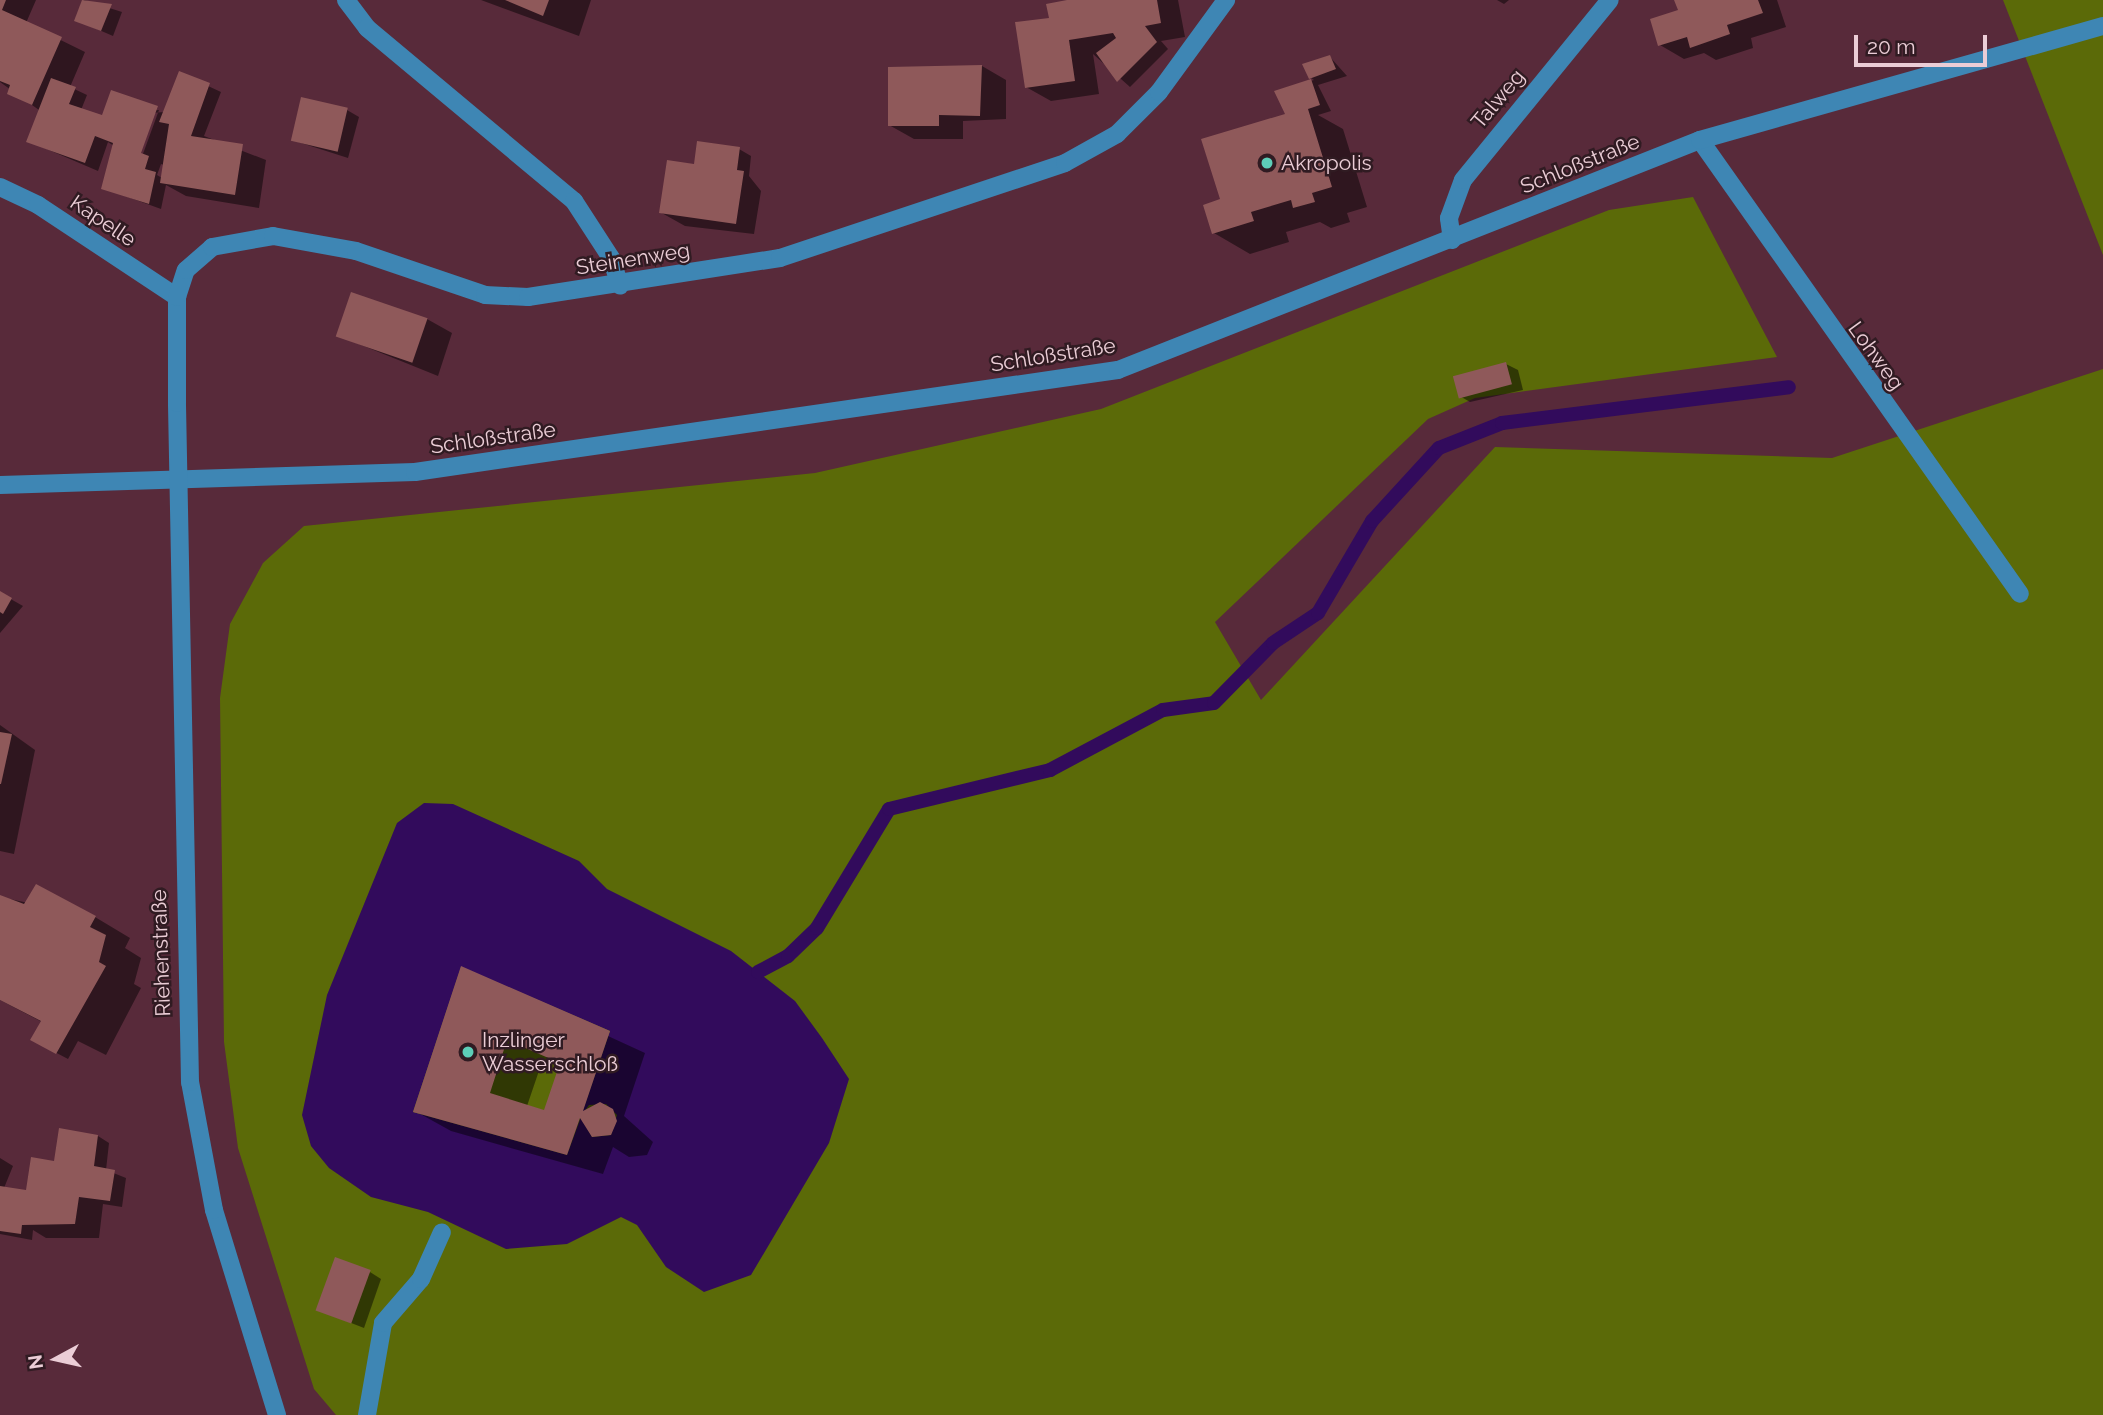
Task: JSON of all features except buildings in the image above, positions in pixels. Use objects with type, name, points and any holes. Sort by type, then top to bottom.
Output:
[{"type":"street","points":[[346,0],[367,28],[574,201],[611,258],[620,286]]},
{"type":"street","name":"Steinenweg","points":[[177,478],[177,297],[186,270],[212,247],[273,236],[356,251],[485,295],[620,286],[780,258],[1065,163],[1126,126],[1159,92],[1226,0]]},
{"type":"street","name":"Talweg","points":[[1452,240],[1449,218],[1463,180],[1610,0]]},
{"type":"street","name":"Schloßstraße","points":[[0,485],[415,472],[1118,370],[1452,240],[1700,139],[2103,26]]},
{"type":"street","name":"Lohweg","points":[[1700,139],[2020,594]]},
{"type":"street","name":"Kapelle","points":[[0,187],[38,205],[177,297]]},
{"type":"street","name":"Riehenstraße","points":[[177,478],[190,1082],[214,1210],[277,1415]]},
{"type":"street","points":[[367,1415],[383,1323],[421,1279],[442,1232]]},
{"type":"green space","points":[[2003,0],[2103,0],[2103,255]]},
{"type":"green space","points":[[1693,197],[1777,357],[1475,398],[1428,419],[1215,622],[1261,700],[1495,447],[1832,458],[2103,369],[2103,1415],[336,1415],[314,1389],[238,1148],[224,1042],[220,698],[230,624],[263,563],[304,526],[815,473],[1101,409],[1609,210]]},
{"type":"shaded area","points":[[424,803],[453,804],[579,861],[607,889],[731,951],[795,1001],[849,1079],[829,1143],[751,1275],[704,1292],[666,1267],[637,1225],[621,1217],[567,1244],[506,1249],[428,1212],[371,1197],[329,1168],[311,1146],[302,1115],[327,995],[397,823]],"holes":[[[461,967],[610,1031],[581,1116],[589,1105],[606,1104],[617,1115],[611,1135],[592,1137],[581,1117],[567,1155],[413,1112]]]},
{"type":"waterway","points":[[758,972],[788,956],[817,928],[889,809],[1050,770],[1163,710],[1214,703],[1273,643],[1318,613],[1372,521],[1439,448],[1502,423],[1789,387]]},
{"type":"place","name":"Akropolis","points":[[1267,163]]},
{"type":"place","name":"Inzlinger Wasserschloß","points":[[468,1052]]}]
